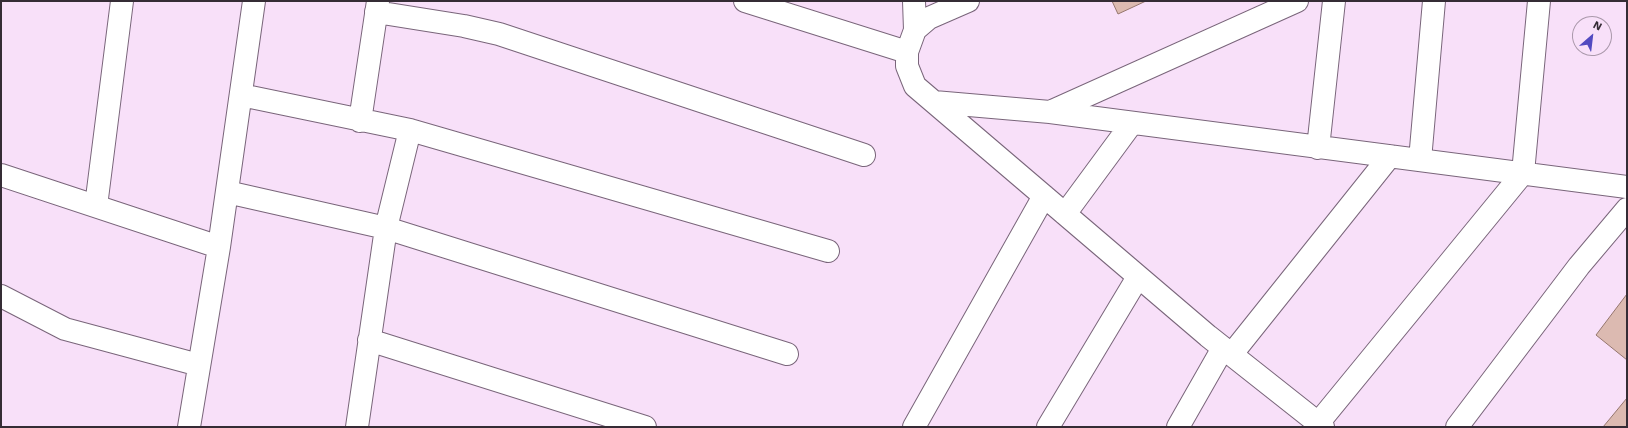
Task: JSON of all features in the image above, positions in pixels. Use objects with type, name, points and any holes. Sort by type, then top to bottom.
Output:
[{"type":"street","points":[[96,206],[122,1]]},
{"type":"street","points":[[189,427],[219,247],[254,1]]},
{"type":"street","points":[[744,1],[906,52]]},
{"type":"street","points":[[914,1],[915,30],[906,52],[907,66],[915,86],[1227,352],[1319,426],[1523,173],[1539,1]]},
{"type":"street","points":[[915,30],[929,18],[968,1]]},
{"type":"street","points":[[1050,112],[1297,1]]},
{"type":"street","points":[[1318,148],[1334,1]]},
{"type":"street","points":[[1420,160],[1434,1]]},
{"type":"street","points":[[360,121],[377,7],[499,34],[864,155]]},
{"type":"street","points":[[241,95],[360,121],[410,130],[828,251]]},
{"type":"street","points":[[934,102],[1050,112],[1627,187]]},
{"type":"street","points":[[1065,214],[1132,123]]},
{"type":"street","points":[[357,427],[386,228],[410,130]]},
{"type":"street","points":[[1178,427],[1227,352],[1390,156]]},
{"type":"street","points":[[1,175],[219,247]]},
{"type":"street","points":[[227,192],[386,228],[787,354]]},
{"type":"street","points":[[914,427],[1044,196]]},
{"type":"street","points":[[1457,427],[1575,272],[1627,209]]},
{"type":"street","points":[[1048,427],[1138,277]]},
{"type":"street","points":[[1,296],[65,329],[199,365]]},
{"type":"street","points":[[369,340],[645,427]]},
{"type":"building","points":[[1112,1],[1146,1],[1118,14]]},
{"type":"building","points":[[1627,294],[1627,360],[1596,335]]},
{"type":"building","points":[[1627,398],[1627,427],[1603,427]]}]
